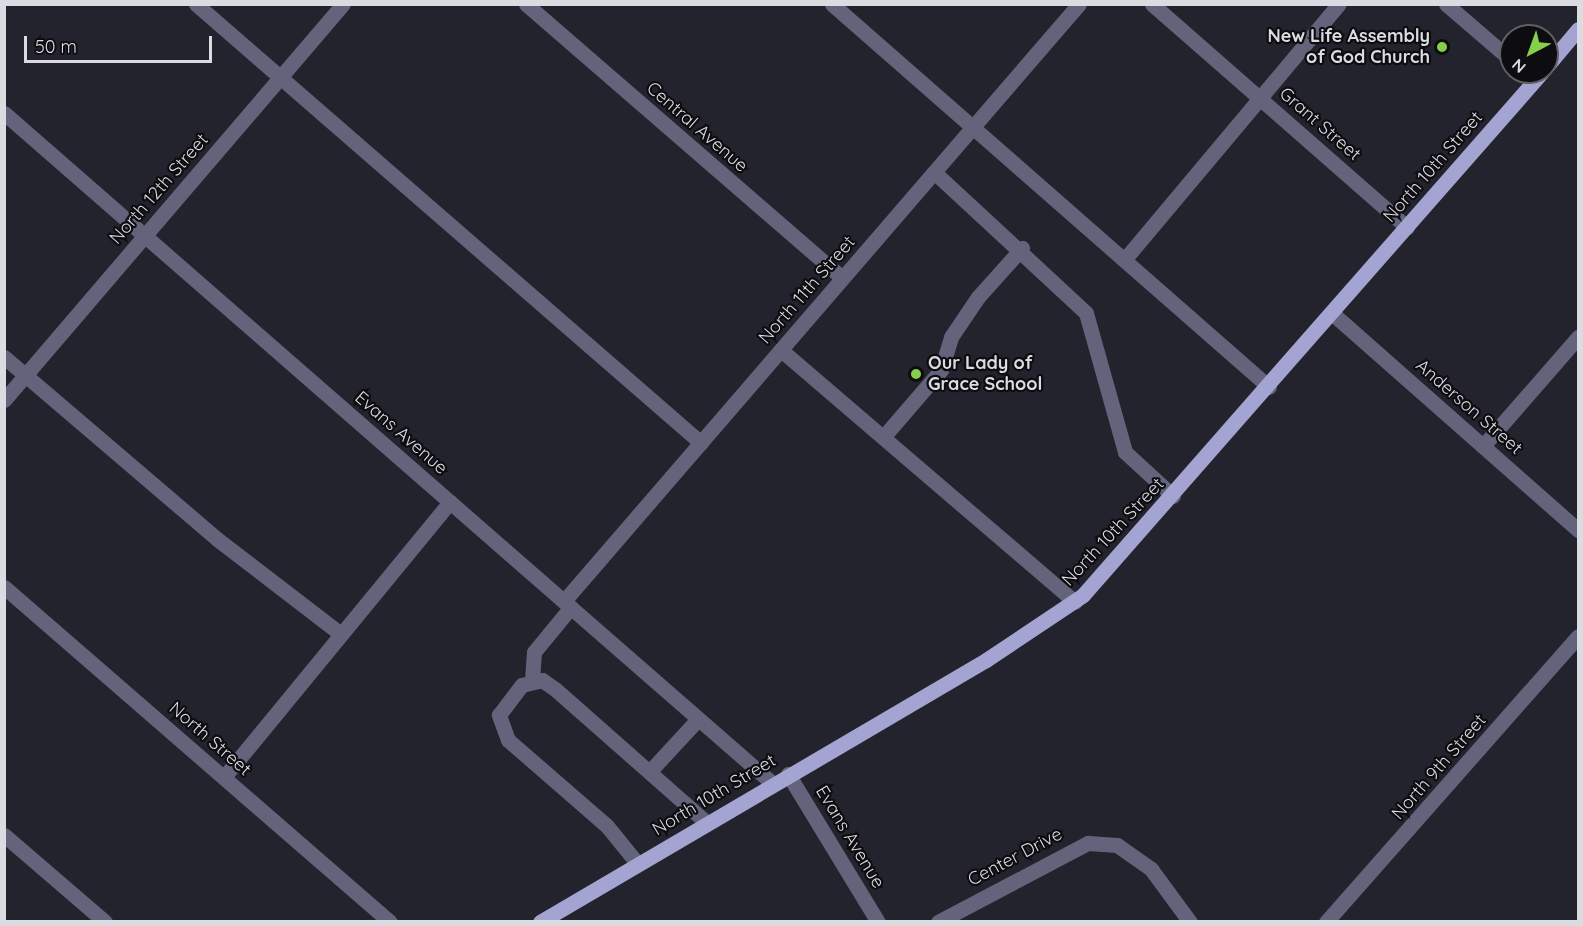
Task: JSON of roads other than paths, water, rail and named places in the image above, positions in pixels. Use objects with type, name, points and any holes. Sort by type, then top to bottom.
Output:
[{"type":"main road","points":[[1559,52],[1578,29]]},
{"type":"main road","name":"North 10th Street","points":[[540,921],[1075,602],[1173,496],[1333,314],[1526,84]]},
{"type":"street","points":[[196,4],[701,443]]},
{"type":"street","name":"North 12th Street","points":[[4,400],[343,4]]},
{"type":"street","name":"Central Avenue","points":[[526,4],[842,278]]},
{"type":"street","points":[[832,4],[1269,387]]},
{"type":"street","name":"North 11th Street","points":[[532,680],[534,652],[567,604],[701,443],[1079,4]]},
{"type":"street","name":"Grant Street","points":[[1152,4],[1407,226]]},
{"type":"street","points":[[1124,260],[1339,4]]},
{"type":"street","points":[[1446,4],[1499,50]]},
{"type":"street","name":"Evans Avenue","points":[[4,113],[772,783]]},
{"type":"street","points":[[934,172],[1022,248],[1086,313],[1125,452],[1173,496]]},
{"type":"street","points":[[885,435],[941,370],[951,338],[978,297],[1022,248]]},
{"type":"street","name":"Anderson Street","points":[[1333,314],[1578,530]]},
{"type":"street","points":[[1483,446],[1578,337]]},
{"type":"street","points":[[781,350],[885,435],[1000,542],[1075,602]]},
{"type":"street","points":[[4,357],[217,539],[341,634]]},
{"type":"street","points":[[224,777],[450,502]]},
{"type":"street","name":"North Street","points":[[4,587],[390,921]]},
{"type":"street","name":"North 9th Street","points":[[1326,921],[1578,636]]},
{"type":"street","points":[[637,863],[607,826],[508,740],[501,727],[504,703],[532,680],[555,689],[651,770],[706,822]]},
{"type":"street","points":[[651,770],[698,718]]},
{"type":"street","name":"Evans Avenue","points":[[788,774],[878,921]]},
{"type":"street","points":[[4,835],[105,921]]},
{"type":"street","name":"Center Drive","points":[[938,921],[1088,843],[1117,845],[1151,869],[1190,921]]},
{"type":"place","name":"New Life Assembly of God Church","points":[[1442,47]]},
{"type":"place","name":"Our Lady of Grace School","points":[[916,374]]}]
